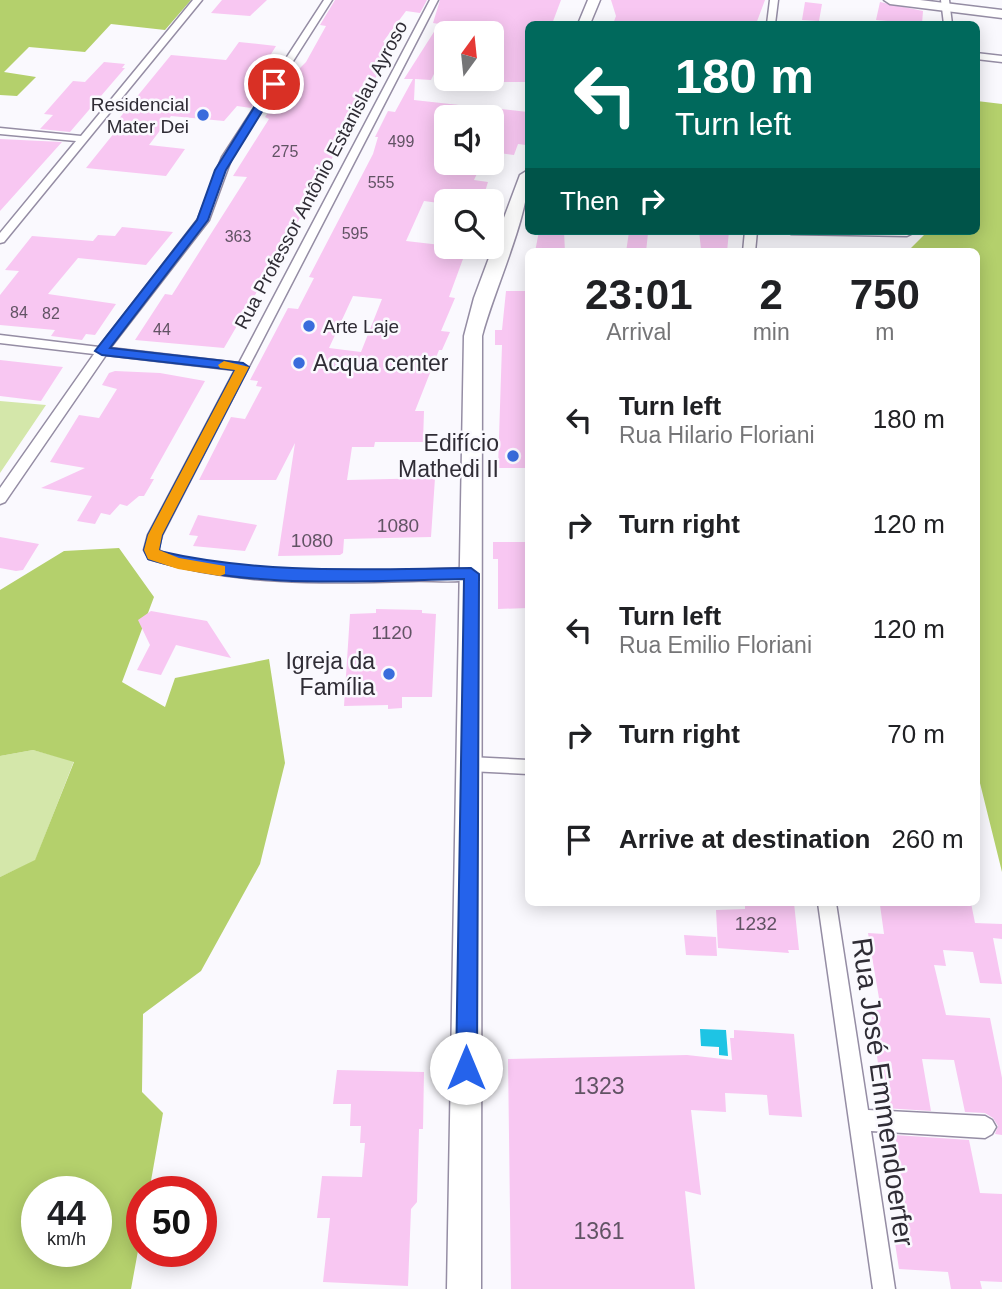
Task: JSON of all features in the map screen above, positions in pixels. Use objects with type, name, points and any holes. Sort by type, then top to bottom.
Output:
[{"type":"main road","points":[[585,21],[594,0]]},
{"type":"main road","points":[[890,0],[946,4],[1002,14]]},
{"type":"main road","points":[[464,1289],[473,336],[483,298],[525,183]]},
{"type":"street","points":[[0,240],[198,0]]},
{"type":"street","points":[[0,499],[102,351],[203,220],[227,158],[328,0]]},
{"type":"street","name":"Rua Professor Antônio Estanislau Ayroso","points":[[434,0],[155,535],[151,550],[153,555],[211,569],[286,576],[471,574]]},
{"type":"street","points":[[771,21],[774,0]]},
{"type":"street","points":[[980,56],[1002,59]]},
{"type":"street","points":[[0,131],[84,139]]},
{"type":"street","points":[[0,339],[243,367]]},
{"type":"street","points":[[469,764],[525,767]]},
{"type":"street","name":"Rua José Emmendoerfer","points":[[827,906],[884,1289]]},
{"type":"street","points":[[859,1120],[985,1126]]},
{"type":"green space","points":[[0,0],[191,0],[165,30],[111,24],[85,52],[29,47],[4,72],[36,77],[17,96],[0,95]]},
{"type":"green space","points":[[980,101],[1002,104],[1002,872],[980,783],[980,248],[911,248],[924,235],[980,235]]},
{"type":"green space","points":[[0,401],[46,405],[0,473]]},
{"type":"green space","points":[[119,548],[154,597],[122,682],[165,707],[175,678],[269,659],[285,763],[260,864],[201,971],[143,1014],[142,1092],[163,1113],[152,1176],[126,1176],[126,1267],[135,1267],[131,1289],[0,1289],[0,877],[35,860],[74,762],[33,750],[0,756],[0,590],[64,551]]},
{"type":"green space","points":[[33,750],[74,761],[35,861],[0,877],[0,756]]},
{"type":"water","points":[[700,1029],[726,1030],[728,1056],[719,1055],[719,1047],[701,1046]]},
{"type":"building","points":[[222,0],[267,0],[250,16],[211,13]]},
{"type":"building","points":[[335,0],[427,0],[420,13],[406,11],[383,42],[391,45],[389,53],[296,225],[224,348],[135,340],[165,294],[172,295],[247,177],[233,176],[269,119],[265,117],[270,110],[266,109],[292,68],[299,69],[306,62],[326,26],[320,25]]},
{"type":"building","points":[[440,0],[561,0],[553,21],[525,21],[525,82],[504,82],[504,21],[433,23]]},
{"type":"building","points":[[611,0],[765,0],[757,21],[614,21],[616,16]]},
{"type":"building","points":[[805,2],[822,4],[819,21],[802,20]]},
{"type":"building","points":[[880,2],[923,11],[922,21],[876,20]]},
{"type":"building","points":[[434,32],[434,74],[431,80],[415,79],[414,100],[459,105],[434,105],[434,175],[476,175],[474,180],[488,182],[486,189],[434,189],[434,202],[424,201],[406,241],[434,244],[434,259],[463,259],[449,297],[455,298],[441,331],[450,332],[442,350],[439,350],[415,411],[424,411],[423,442],[375,442],[374,447],[352,447],[347,480],[435,478],[431,537],[344,539],[343,553],[340,555],[278,556],[295,443],[276,480],[199,480],[231,417],[245,419],[262,387],[256,386],[258,381],[250,380],[288,308],[298,309],[314,278],[309,277],[373,154],[378,137],[375,137],[388,111],[395,112],[413,79],[404,79]],"holes":[[[353,296],[382,299],[361,352],[329,348]]]},
{"type":"building","points":[[239,42],[276,46],[263,67],[277,67],[251,108],[237,106],[224,121],[171,116],[149,145],[185,149],[166,176],[86,168],[119,127],[113,126],[171,55],[226,60]]},
{"type":"building","points":[[104,62],[125,64],[122,68],[125,68],[70,132],[40,129],[53,115],[44,114],[73,81],[85,82]]},
{"type":"building","points":[[504,109],[525,112],[525,145],[518,144],[514,155],[504,154]]},
{"type":"building","points":[[0,139],[62,142],[0,211]]},
{"type":"building","points":[[122,227],[173,232],[146,265],[78,258],[48,294],[116,304],[95,335],[86,334],[82,340],[51,336],[55,330],[0,325],[0,295],[19,271],[5,270],[32,236],[93,241],[98,235],[115,236]]},
{"type":"building","points":[[538,235],[564,235],[565,248],[536,248]]},
{"type":"building","points":[[629,235],[648,235],[646,248],[627,248]]},
{"type":"building","points":[[699,235],[729,235],[727,248],[701,248]]},
{"type":"building","points":[[506,291],[525,291],[525,468],[498,468],[502,345],[495,345],[495,330],[502,330]]},
{"type":"building","points":[[0,360],[63,367],[41,401],[0,396]]},
{"type":"building","points":[[109,373],[160,373],[205,381],[150,479],[154,479],[144,496],[139,496],[127,506],[120,504],[110,515],[101,513],[95,524],[77,521],[92,496],[41,488],[85,468],[50,462],[79,415],[99,418],[117,389],[102,385]]},
{"type":"building","points":[[198,515],[257,525],[245,551],[193,546],[198,536],[189,535]]},
{"type":"building","points":[[0,537],[39,544],[23,570],[0,568]]},
{"type":"building","points":[[493,542],[525,542],[525,608],[498,609],[498,559],[493,559]]},
{"type":"building","points":[[376,609],[422,610],[422,613],[436,614],[432,697],[402,697],[402,708],[388,709],[388,705],[344,706],[350,614],[376,613]]},
{"type":"building","points":[[151,611],[207,621],[231,658],[176,645],[161,675],[137,670],[150,645],[138,620]]},
{"type":"building","points":[[745,906],[794,906],[799,950],[788,950],[789,953],[718,948],[716,910],[745,909]]},
{"type":"building","points":[[880,906],[972,906],[975,923],[1002,924],[1002,939],[993,938],[1002,984],[980,983],[973,952],[943,950],[946,966],[934,965],[946,1015],[990,1018],[1002,1078],[1002,1135],[995,1134],[998,1126],[993,1118],[985,1113],[965,1112],[954,1060],[922,1059],[931,1111],[884,1108],[870,1004],[880,1004],[868,933],[884,934]]},
{"type":"building","points":[[684,935],[716,937],[717,956],[686,955]]},
{"type":"building","points":[[734,1030],[794,1034],[802,1117],[769,1115],[767,1095],[725,1093],[726,1112],[691,1110],[701,1195],[685,1191],[695,1289],[511,1289],[508,1059],[687,1055],[732,1060],[730,1038],[734,1038]]},
{"type":"building","points":[[337,1070],[424,1072],[423,1129],[419,1129],[417,1202],[411,1209],[408,1286],[323,1282],[330,1218],[317,1218],[322,1176],[362,1177],[365,1143],[360,1143],[361,1126],[350,1126],[351,1104],[333,1104]]},
{"type":"building","points":[[895,1135],[969,1140],[980,1193],[1002,1194],[1002,1282],[980,1281],[982,1289],[951,1289],[948,1272],[899,1269],[895,1243],[911,1244]]},
{"type":"slow traffic","points":[[220,570],[178,564],[153,555],[151,550],[155,535],[243,367],[224,365]]},
{"type":"place","name":"Residencial Mater Dei","points":[[203,115]]},
{"type":"place","name":"Arte Laje","points":[[309,326]]},
{"type":"place","name":"Acqua center","points":[[299,363]]},
{"type":"place","name":"Edifício Mathedi II","points":[[513,456]]},
{"type":"place","name":"Igreja da Família","points":[[389,674]]},
{"type":"route","points":[[274,84],[233,147],[221,170],[203,220],[102,351],[243,367],[155,535],[151,550],[153,555],[178,564],[286,576],[471,574],[466,1068]]}]
